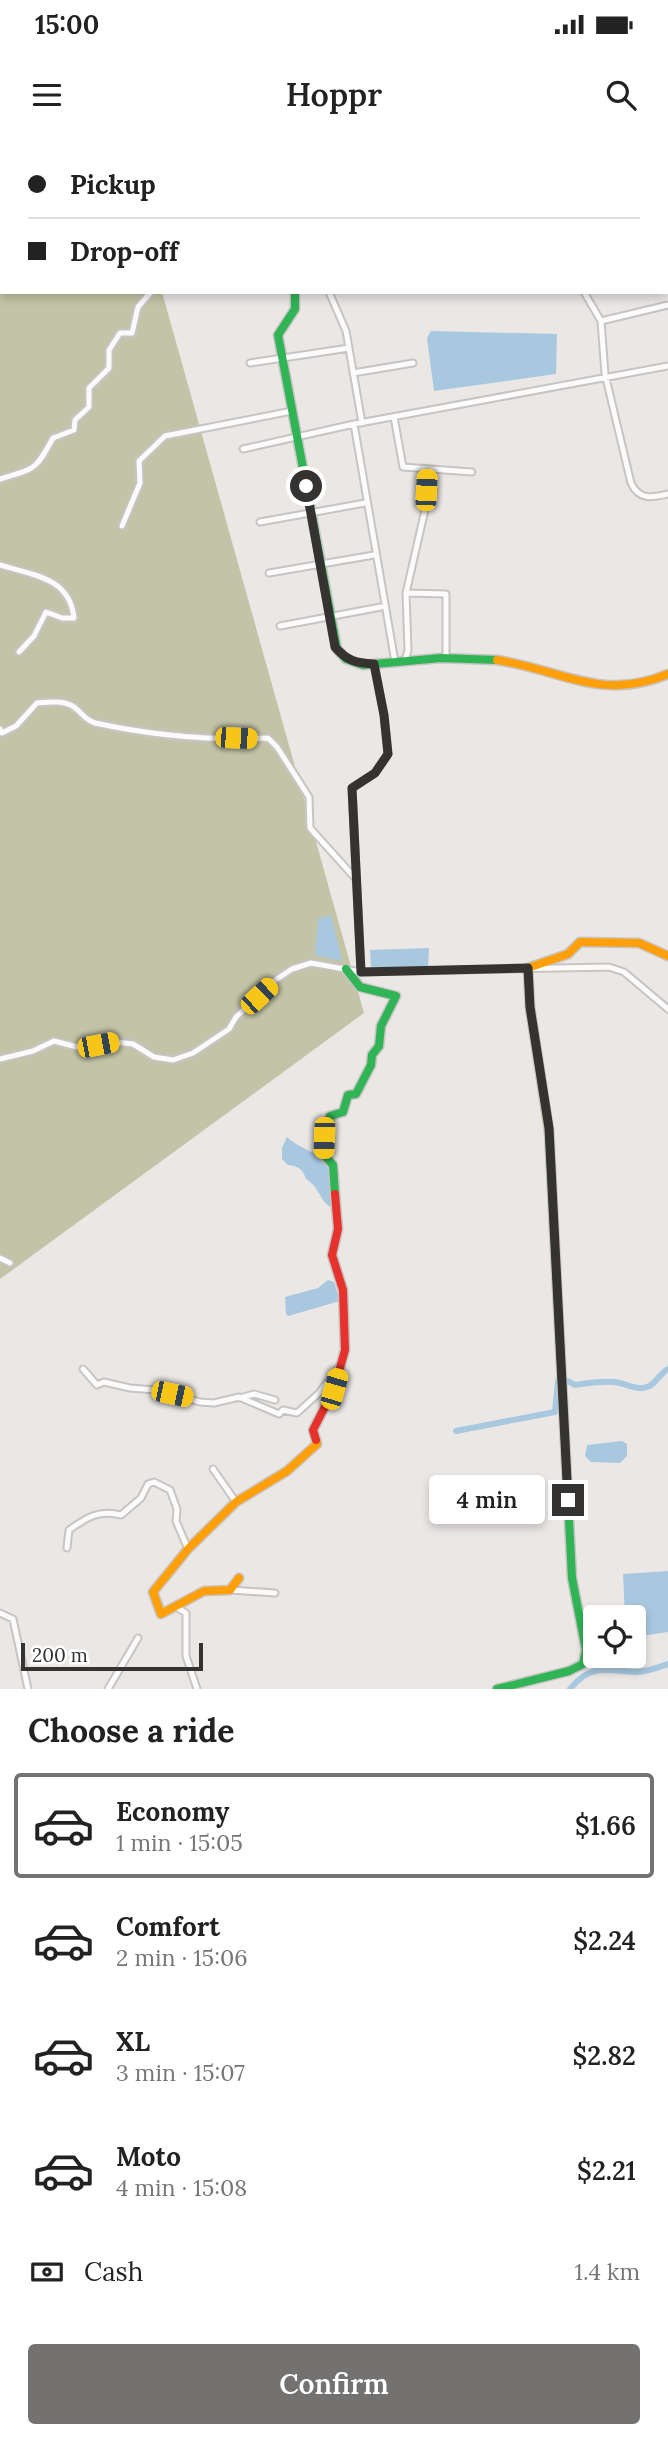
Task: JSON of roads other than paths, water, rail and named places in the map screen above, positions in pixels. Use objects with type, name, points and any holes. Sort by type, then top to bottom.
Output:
[{"type":"street","points":[[0,480],[33,469],[42,461],[53,438],[74,430],[75,420],[89,407],[89,388],[109,368],[109,350],[120,332],[132,333],[138,307],[149,294]]},
{"type":"street","points":[[295,294],[295,309],[278,335],[335,647],[345,658],[355,663],[374,664],[495,659],[607,687],[636,687],[668,674]]},
{"type":"street","points":[[330,294],[346,331],[362,423]]},
{"type":"street","points":[[585,294],[601,321],[606,377],[636,493],[652,497],[668,494]]},
{"type":"street","points":[[601,321],[668,305]]},
{"type":"street","points":[[250,363],[349,348]]},
{"type":"street","points":[[353,373],[413,363]]},
{"type":"street","points":[[243,449],[354,424],[668,366]]},
{"type":"street","points":[[122,526],[140,483],[139,461],[165,436],[292,411]]},
{"type":"street","points":[[394,417],[403,467],[427,471],[472,472]]},
{"type":"street","points":[[354,424],[395,662]]},
{"type":"street","points":[[405,661],[404,655],[408,650],[405,593],[425,510],[427,471]]},
{"type":"street","points":[[260,522],[365,503]]},
{"type":"street","points":[[269,573],[374,555]]},
{"type":"street","points":[[0,565],[24,573],[35,573],[58,585],[70,598],[73,608],[74,618],[62,618],[47,612],[34,636],[19,652]]},
{"type":"street","points":[[405,593],[446,594],[446,659]]},
{"type":"street","points":[[281,626],[381,607]]},
{"type":"street","points":[[361,972],[352,788],[375,773],[388,754],[374,664]]},
{"type":"street","points":[[0,729],[2,733],[16,726],[37,703],[54,702],[72,705],[83,718],[93,722],[164,736],[271,739],[309,797],[310,828],[355,878]]},
{"type":"street","points":[[528,968],[568,954],[580,942],[639,943],[668,956]]},
{"type":"street","points":[[0,1059],[33,1051],[54,1041],[81,1048],[115,1042],[133,1044],[154,1057],[173,1060],[193,1053],[229,1029],[236,1017],[292,969],[311,963],[361,972],[609,967],[624,972],[668,1009]]},
{"type":"street","points":[[497,1689],[569,1671],[583,1664],[586,1650],[572,1578],[549,1128],[530,1007],[528,968]]},
{"type":"street","points":[[275,1593],[204,1591],[161,1614],[153,1592],[188,1549],[236,1502],[287,1471],[317,1444],[313,1430],[334,1389],[345,1350],[342,1331],[344,1300],[332,1255],[338,1229],[332,1165],[324,1155],[324,1138],[330,1116],[343,1112],[348,1095],[356,1094],[368,1073],[372,1055],[379,1046],[381,1026],[396,996],[360,989],[352,983],[346,969]]},
{"type":"street","points":[[0,1258],[10,1263]]},
{"type":"street","points":[[240,1398],[279,1413],[283,1410],[297,1413],[319,1392],[342,1362]]},
{"type":"street","points":[[83,1369],[97,1385],[104,1382],[155,1390],[200,1402],[254,1394],[275,1400]]},
{"type":"street","points":[[214,1469],[236,1502]]},
{"type":"street","points":[[67,1548],[69,1530],[97,1513],[121,1515],[141,1498],[148,1484],[153,1482],[170,1490],[177,1509],[176,1521],[188,1549]]},
{"type":"street","points":[[230,1590],[239,1578]]},
{"type":"street","points":[[176,1607],[186,1613],[186,1656],[197,1689]]},
{"type":"street","points":[[0,1613],[13,1619],[29,1689]]},
{"type":"street","points":[[108,1689],[138,1638]]},
{"type":"water","points":[[431,331],[557,334],[556,374],[434,391],[427,338]]},
{"type":"water","points":[[331,915],[342,961],[315,955],[318,919]]},
{"type":"water","points":[[429,948],[428,967],[371,968],[370,950]]},
{"type":"water","points":[[287,1137],[329,1163],[333,1202],[330,1207],[306,1179],[302,1170],[288,1165],[282,1159],[282,1148]]},
{"type":"water","points":[[328,1280],[334,1282],[340,1301],[288,1316],[286,1314],[285,1297],[318,1288]]},
{"type":"water","points":[[622,1441],[627,1444],[627,1456],[620,1463],[591,1462],[585,1456],[587,1445]]},
{"type":"water","points":[[668,1571],[668,1632],[646,1635],[646,1605],[624,1605],[623,1574]]},
{"type":"waterway","points":[[568,1381],[575,1385],[609,1382],[643,1388],[653,1384],[668,1369]]},
{"type":"waterway","points":[[456,1431],[555,1412],[558,1381]]},
{"type":"waterway","points":[[570,1689],[578,1680],[593,1671],[640,1672],[668,1664]]}]
